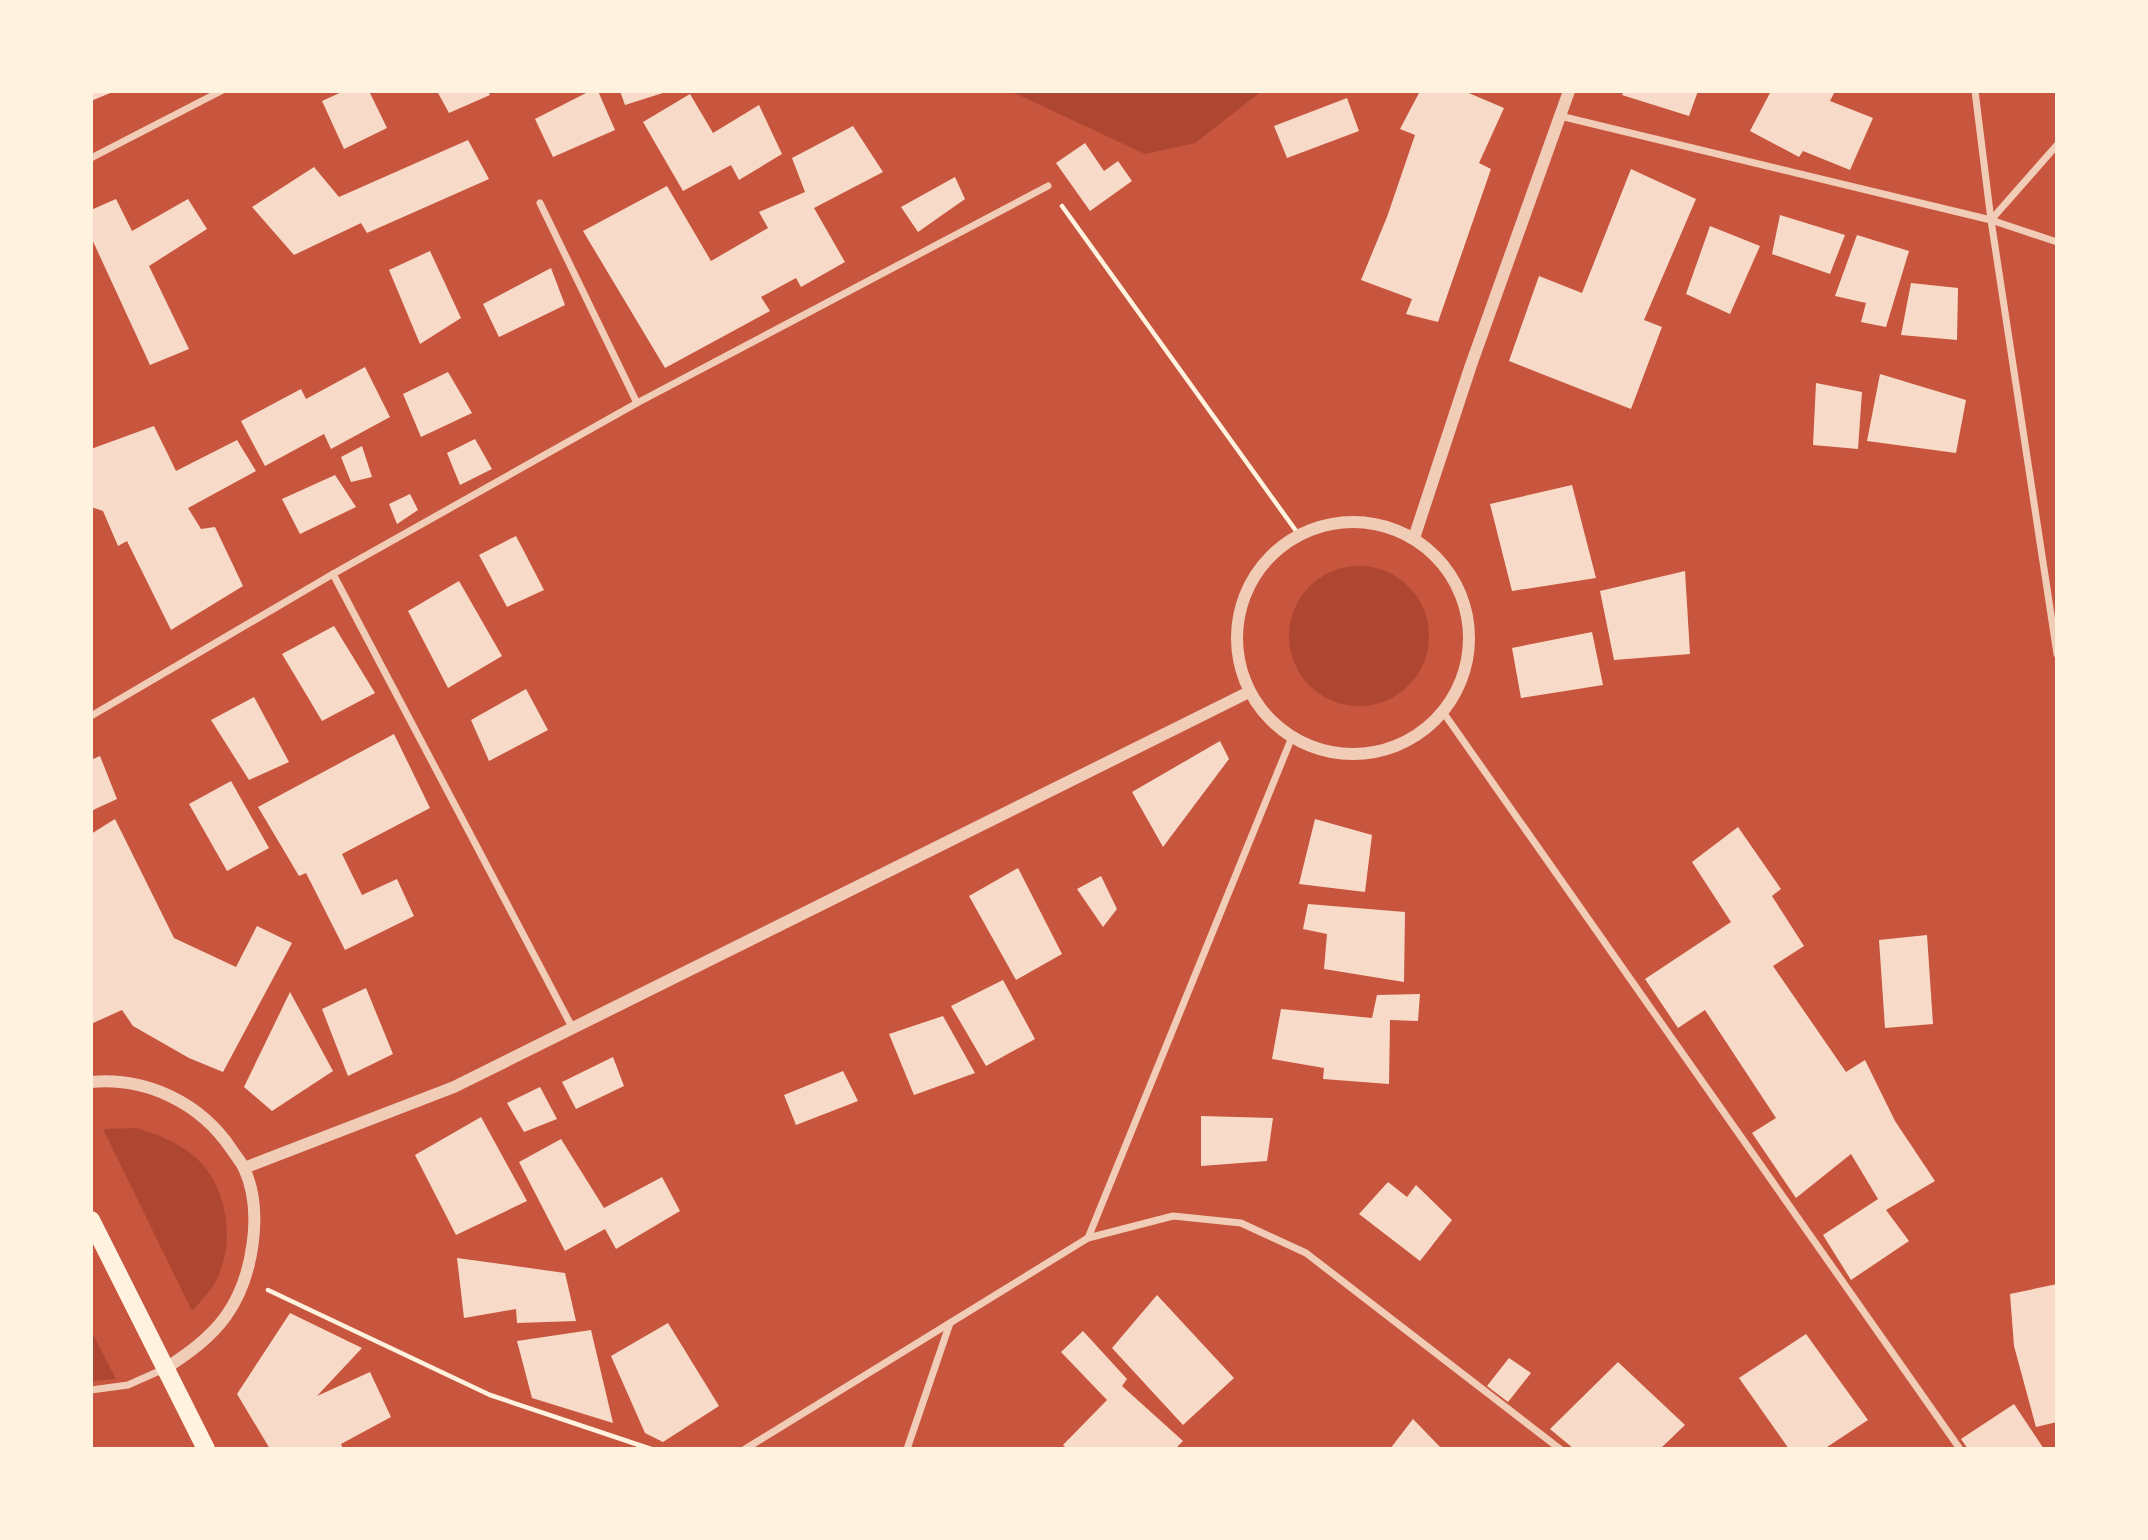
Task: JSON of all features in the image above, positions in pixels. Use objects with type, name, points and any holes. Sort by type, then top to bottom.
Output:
[{"type":"main road","points":[[91,1220],[206,1449]]},
{"type":"street","points":[[91,158],[221,91]]},
{"type":"street","points":[[1414,538],[1471,365],[1569,91]]},
{"type":"street","points":[[1975,91],[1991,220],[2057,654]]},
{"type":"street","points":[[1560,116],[1991,220],[2057,242]]},
{"type":"street","points":[[1991,220],[2057,145]]},
{"type":"street","points":[[91,716],[333,574],[637,403],[1048,186]]},
{"type":"street","points":[[540,204],[637,403]]},
{"type":"street","points":[[1337,522],[1377,523],[1414,538],[1445,564],[1464,599],[1470,638],[1463,678],[1443,712],[1415,737],[1382,752],[1345,755],[1304,745],[1278,728],[1249,692],[1238,657],[1238,621],[1249,586],[1270,556],[1298,535],[1337,522]]},
{"type":"street","points":[[333,574],[572,1027]]},
{"type":"street","points":[[244,1168],[454,1087],[1249,692]]},
{"type":"street","points":[[1443,712],[1960,1449]]},
{"type":"street","points":[[1088,1238],[1292,737]]},
{"type":"street","points":[[91,1082],[111,1080],[152,1087],[190,1106],[221,1133],[244,1168],[253,1204],[253,1242],[245,1279],[226,1315],[200,1345],[166,1368],[128,1385],[91,1390]]},
{"type":"street","points":[[745,1449],[1088,1238],[1173,1216],[1241,1223],[1306,1253],[1560,1449]]},
{"type":"street","points":[[907,1449],[950,1322]]},
{"type":"path","points":[[1048,186],[1298,535]]},
{"type":"path","points":[[245,1279],[490,1395],[651,1449]]},
{"type":"shaded area","points":[[1010,91],[1262,91],[1195,143],[1145,154]]},
{"type":"shaded area","points":[[1359,566],[1386,571],[1409,586],[1424,609],[1429,636],[1424,663],[1409,686],[1386,701],[1359,706],[1332,701],[1309,686],[1294,663],[1289,636],[1294,609],[1309,586],[1332,571]]},
{"type":"shaded area","points":[[137,1128],[168,1140],[195,1157],[207,1169],[222,1201],[227,1236],[221,1271],[206,1296],[192,1311],[103,1129]]},
{"type":"shaded area","points":[[91,1330],[116,1379],[91,1381]]},
{"type":"building","points":[[91,91],[115,91],[91,101]]},
{"type":"building","points":[[344,91],[369,91],[387,128],[344,149],[322,101]]},
{"type":"building","points":[[437,91],[488,91],[490,95],[449,113]]},
{"type":"building","points":[[590,91],[598,91],[615,130],[553,157],[535,119]]},
{"type":"building","points":[[620,91],[666,91],[666,92],[625,105]]},
{"type":"building","points":[[1420,91],[1464,91],[1504,108],[1479,163],[1491,169],[1438,322],[1406,314],[1412,299],[1361,280],[1387,217],[1415,135],[1400,129]]},
{"type":"building","points":[[1624,91],[1698,91],[1689,116],[1622,95]]},
{"type":"building","points":[[1771,91],[1835,91],[1830,101],[1873,118],[1850,170],[1803,151],[1799,157],[1750,131]]},
{"type":"building","points":[[690,94],[713,133],[759,105],[782,154],[739,180],[731,165],[683,191],[643,122]]},
{"type":"building","points":[[1347,98],[1359,131],[1287,158],[1274,126]]},
{"type":"building","points":[[853,126],[883,172],[814,208],[845,262],[801,287],[796,278],[761,297],[770,311],[665,368],[583,231],[667,186],[711,261],[768,228],[759,212],[805,192],[792,158]]},
{"type":"building","points":[[468,140],[489,179],[367,233],[361,223],[294,255],[252,207],[314,167],[339,197]]},
{"type":"building","points":[[1085,143],[1104,171],[1118,161],[1132,181],[1090,211],[1056,163]]},
{"type":"building","points":[[1631,169],[1696,199],[1644,320],[1662,327],[1631,409],[1509,361],[1539,276],[1582,293]]},
{"type":"building","points":[[955,177],[965,199],[918,232],[901,207]]},
{"type":"building","points":[[116,199],[132,231],[188,199],[207,229],[149,266],[189,349],[150,365],[91,237],[91,210]]},
{"type":"building","points":[[1780,215],[1845,235],[1830,274],[1772,254]]},
{"type":"building","points":[[1710,226],[1760,246],[1730,314],[1686,294]]},
{"type":"building","points":[[1857,235],[1909,251],[1886,327],[1861,322],[1866,303],[1835,296]]},
{"type":"building","points":[[430,251],[461,318],[420,344],[389,270]]},
{"type":"building","points":[[551,268],[565,305],[499,337],[483,304]]},
{"type":"building","points":[[1911,283],[1958,288],[1957,340],[1901,335]]},
{"type":"building","points":[[365,367],[390,417],[331,449],[324,434],[265,466],[241,421],[301,389],[306,399]]},
{"type":"building","points":[[448,372],[472,413],[421,437],[403,394]]},
{"type":"building","points":[[1880,374],[1966,400],[1956,453],[1867,441]]},
{"type":"building","points":[[1816,383],[1862,392],[1858,449],[1813,445]]},
{"type":"building","points":[[154,426],[176,471],[237,440],[256,471],[188,508],[201,529],[215,527],[243,586],[171,630],[127,541],[118,546],[103,511],[91,507],[91,449]]},
{"type":"building","points":[[475,439],[492,469],[460,485],[447,453]]},
{"type":"building","points":[[362,446],[372,477],[351,482],[341,457]]},
{"type":"building","points":[[335,475],[356,507],[300,534],[282,499]]},
{"type":"building","points":[[1572,485],[1596,578],[1512,591],[1490,504]]},
{"type":"building","points":[[410,494],[418,510],[397,524],[389,504]]},
{"type":"building","points":[[516,536],[544,590],[507,607],[479,555]]},
{"type":"building","points":[[1685,571],[1690,654],[1614,660],[1600,591]]},
{"type":"building","points":[[459,581],[502,656],[448,688],[408,611]]},
{"type":"building","points":[[334,626],[375,693],[322,721],[282,654]]},
{"type":"building","points":[[1592,632],[1603,685],[1521,698],[1512,648]]},
{"type":"building","points":[[526,689],[548,730],[489,761],[471,720]]},
{"type":"building","points":[[254,697],[289,762],[249,780],[211,720]]},
{"type":"building","points":[[394,734],[430,808],[342,854],[362,895],[397,879],[414,916],[345,950],[306,873],[299,876],[258,807]]},
{"type":"building","points":[[1220,741],[1229,759],[1163,847],[1132,792]]},
{"type":"building","points":[[100,756],[117,799],[91,811],[91,760]]},
{"type":"building","points":[[231,781],[269,848],[227,871],[189,804]]},
{"type":"building","points":[[115,819],[174,938],[236,967],[257,926],[292,943],[223,1072],[189,1058],[133,1026],[122,1010],[91,1024],[91,834]]},
{"type":"building","points":[[1315,819],[1372,835],[1365,892],[1299,884]]},
{"type":"building","points":[[1738,827],[1781,889],[1772,896],[1804,946],[1773,966],[1846,1072],[1865,1060],[1895,1121],[1935,1181],[1886,1210],[1909,1241],[1851,1280],[1823,1235],[1878,1199],[1851,1154],[1796,1198],[1752,1133],[1776,1118],[1705,1010],[1678,1028],[1645,979],[1731,922],[1692,862]]},
{"type":"building","points":[[1018,868],[1062,954],[1016,980],[969,896]]},
{"type":"building","points":[[1101,876],[1117,909],[1103,927],[1077,889]]},
{"type":"building","points":[[1308,904],[1405,912],[1404,982],[1324,969],[1327,934],[1303,929]]},
{"type":"building","points":[[1927,935],[1933,1024],[1885,1028],[1879,940]]},
{"type":"building","points":[[1003,980],[1035,1039],[986,1066],[951,1006]]},
{"type":"building","points":[[366,988],[393,1054],[348,1076],[322,1009]]},
{"type":"building","points":[[290,992],[333,1071],[272,1111],[244,1087]]},
{"type":"building","points":[[1420,994],[1418,1021],[1390,1020],[1389,1084],[1323,1079],[1324,1068],[1272,1059],[1281,1009],[1372,1018],[1377,995]]},
{"type":"building","points":[[943,1016],[975,1073],[914,1095],[889,1034]]},
{"type":"building","points":[[613,1057],[624,1086],[576,1109],[562,1082]]},
{"type":"building","points":[[843,1071],[858,1101],[796,1125],[784,1095]]},
{"type":"building","points":[[540,1087],[557,1119],[524,1132],[507,1103]]},
{"type":"building","points":[[1201,1116],[1273,1118],[1267,1161],[1201,1166]]},
{"type":"building","points":[[481,1117],[527,1201],[456,1235],[415,1155]]},
{"type":"building","points":[[561,1139],[604,1208],[662,1177],[680,1211],[616,1249],[605,1229],[565,1251],[519,1162]]},
{"type":"building","points":[[1388,1182],[1407,1197],[1416,1185],[1452,1220],[1420,1261],[1359,1214]]},
{"type":"building","points":[[457,1258],[565,1273],[576,1321],[517,1323],[516,1309],[464,1318]]},
{"type":"building","points":[[2057,1284],[2057,1422],[2036,1427],[2014,1346],[2010,1294]]},
{"type":"building","points":[[1157,1295],[1234,1378],[1183,1425],[1112,1348]]},
{"type":"building","points":[[290,1313],[362,1348],[317,1396],[370,1372],[391,1417],[341,1444],[343,1449],[270,1449],[237,1394]]},
{"type":"building","points":[[668,1323],[719,1406],[663,1442],[645,1433],[611,1356]]},
{"type":"building","points":[[591,1330],[613,1423],[532,1398],[517,1341]]},
{"type":"building","points":[[1083,1331],[1127,1379],[1122,1386],[1183,1441],[1175,1449],[1067,1449],[1063,1445],[1107,1400],[1061,1352]]},
{"type":"building","points":[[1806,1334],[1868,1420],[1824,1449],[1789,1449],[1739,1378]]},
{"type":"building","points":[[1509,1358],[1531,1373],[1508,1402],[1487,1386]]},
{"type":"building","points":[[1618,1362],[1685,1425],[1660,1449],[1574,1449],[1550,1429]]},
{"type":"building","points":[[2014,1404],[2044,1449],[1968,1449],[1961,1439]]},
{"type":"building","points":[[1413,1419],[1442,1449],[1390,1449]]}]
